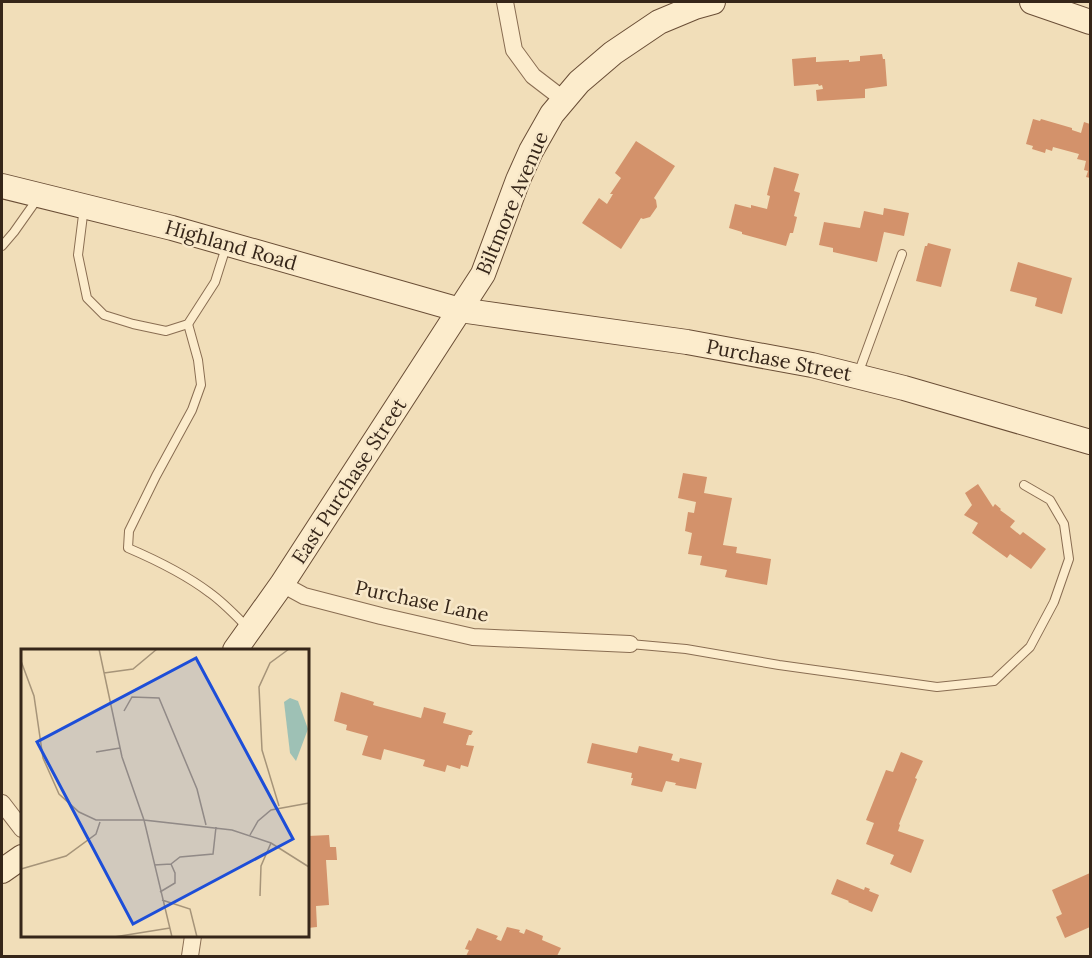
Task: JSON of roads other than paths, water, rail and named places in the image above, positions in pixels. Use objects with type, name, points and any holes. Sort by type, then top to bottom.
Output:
[{"type":"main road","name":"Biltmore Avenue","points":[[460,310],[483,274],[531,151],[563,99],[613,53],[659,22],[713,2]]},
{"type":"main road","points":[[1032,2],[1090,22]]},
{"type":"main road","name":"Highland Road","points":[[2,186],[172,228],[460,310]]},
{"type":"main road","name":"Purchase Street","points":[[460,310],[687,342],[812,365],[915,391],[1090,442]]},
{"type":"main road","name":"East Purchase Street","points":[[236,649],[282,584],[460,310]]},
{"type":"main road","points":[[2,872],[21,858]]},
{"type":"street","points":[[505,2],[514,50],[533,76],[563,99]]},
{"type":"street","name":"Purchase Lane","points":[[282,584],[304,596],[473,637],[630,644]]},
{"type":"street","points":[[2,803],[21,828]]},
{"type":"street","points":[[190,957],[193,937]]},
{"type":"lane","points":[[2,246],[40,196]]},
{"type":"lane","points":[[84,206],[78,255],[87,298],[104,315],[133,324],[166,331],[188,324],[215,282],[228,244]]},
{"type":"lane","points":[[857,376],[902,254]]},
{"type":"lane","points":[[188,324],[198,360],[201,385],[192,410],[129,531],[128,548],[184,575],[212,594],[250,630]]},
{"type":"lane","points":[[630,644],[686,649],[779,665],[937,687],[994,681],[1030,647],[1054,602],[1068,559],[1064,524],[1050,500],[1024,485]]}]
